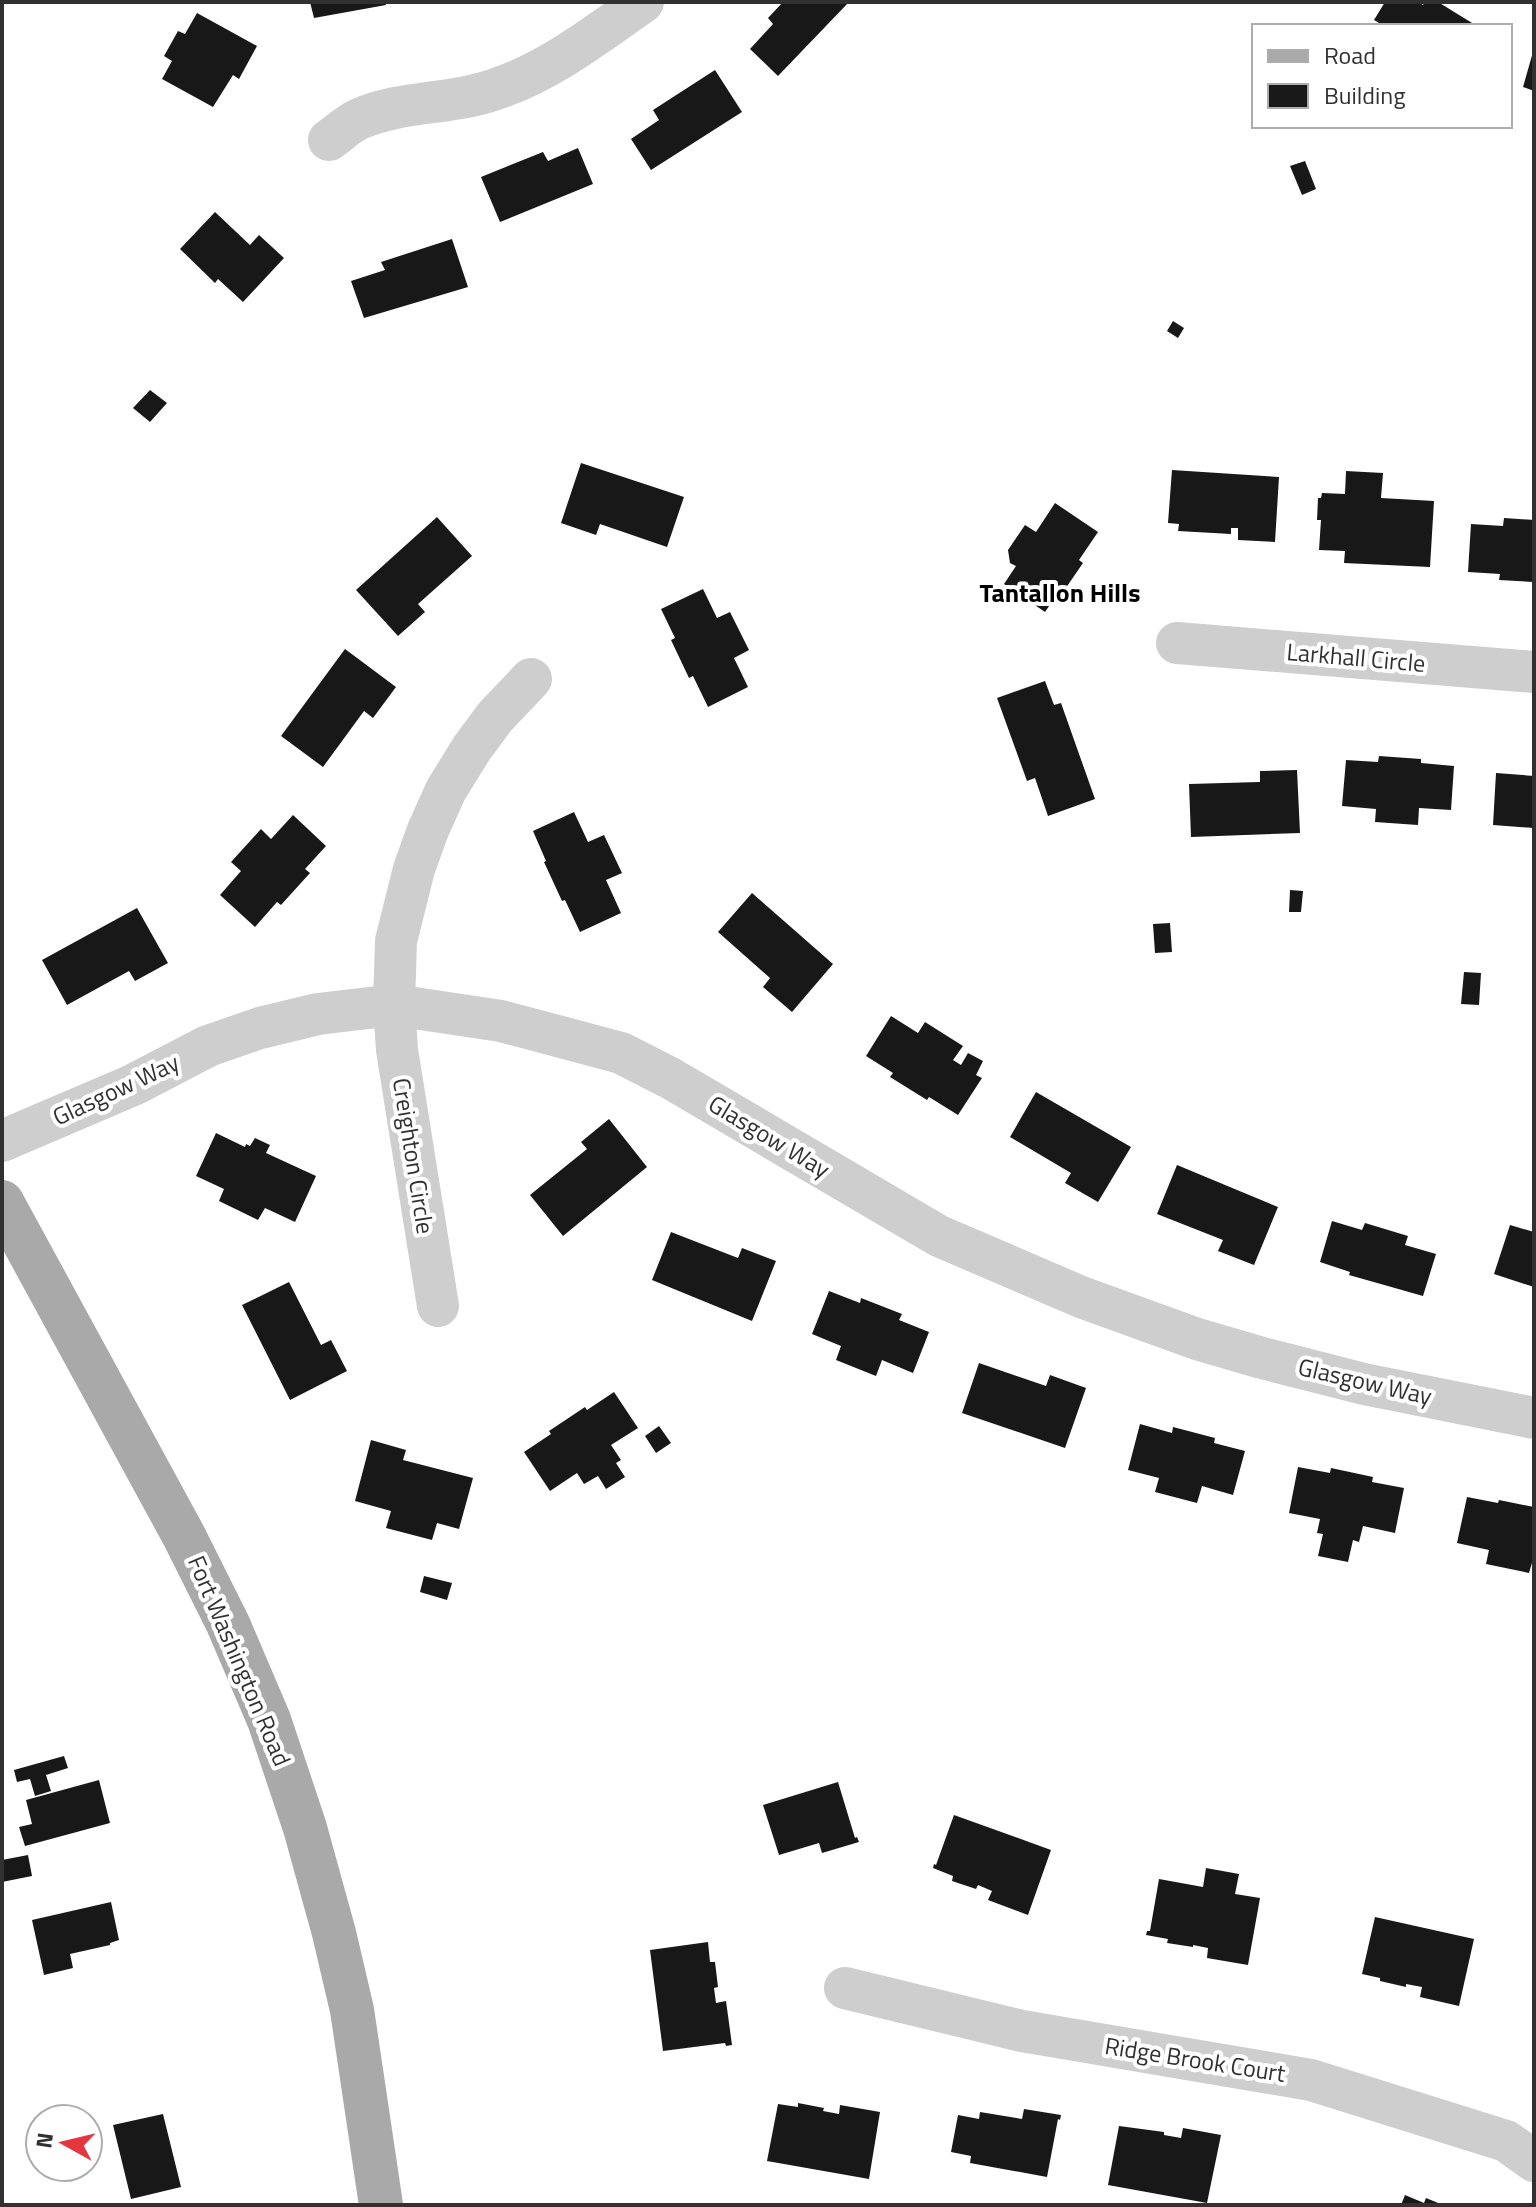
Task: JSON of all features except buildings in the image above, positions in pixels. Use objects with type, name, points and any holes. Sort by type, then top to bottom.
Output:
[{"type":"main road","name":"Fort Washington Road","points":[[2,1202],[184,1536],[228,1624],[269,1720],[305,1828],[352,2010],[381,2205]]},
{"type":"street","points":[[329,140],[358,120],[420,104],[468,97],[510,84],[549,64],[643,2]]},
{"type":"street","name":"Larkhall Circle","points":[[1177,643],[1534,672]]},
{"type":"street","name":"Creighton Circle","points":[[438,1306],[397,1050],[394,1005],[396,941],[414,869],[446,790],[495,717],[531,679]]},
{"type":"street","name":"Glasgow Way","points":[[2,1141],[133,1085],[208,1046],[260,1028],[318,1014],[394,1005],[501,1021],[621,1053],[670,1078],[939,1236],[1081,1297],[1197,1339],[1262,1358],[1364,1384],[1534,1418]]},
{"type":"street","name":"Ridge Brook Court","points":[[845,1988],[1022,2031],[1311,2080],[1506,2141],[1534,2161]]},
{"type":"district","name":"Tantallon Hills","points":[[1060,593]]}]
